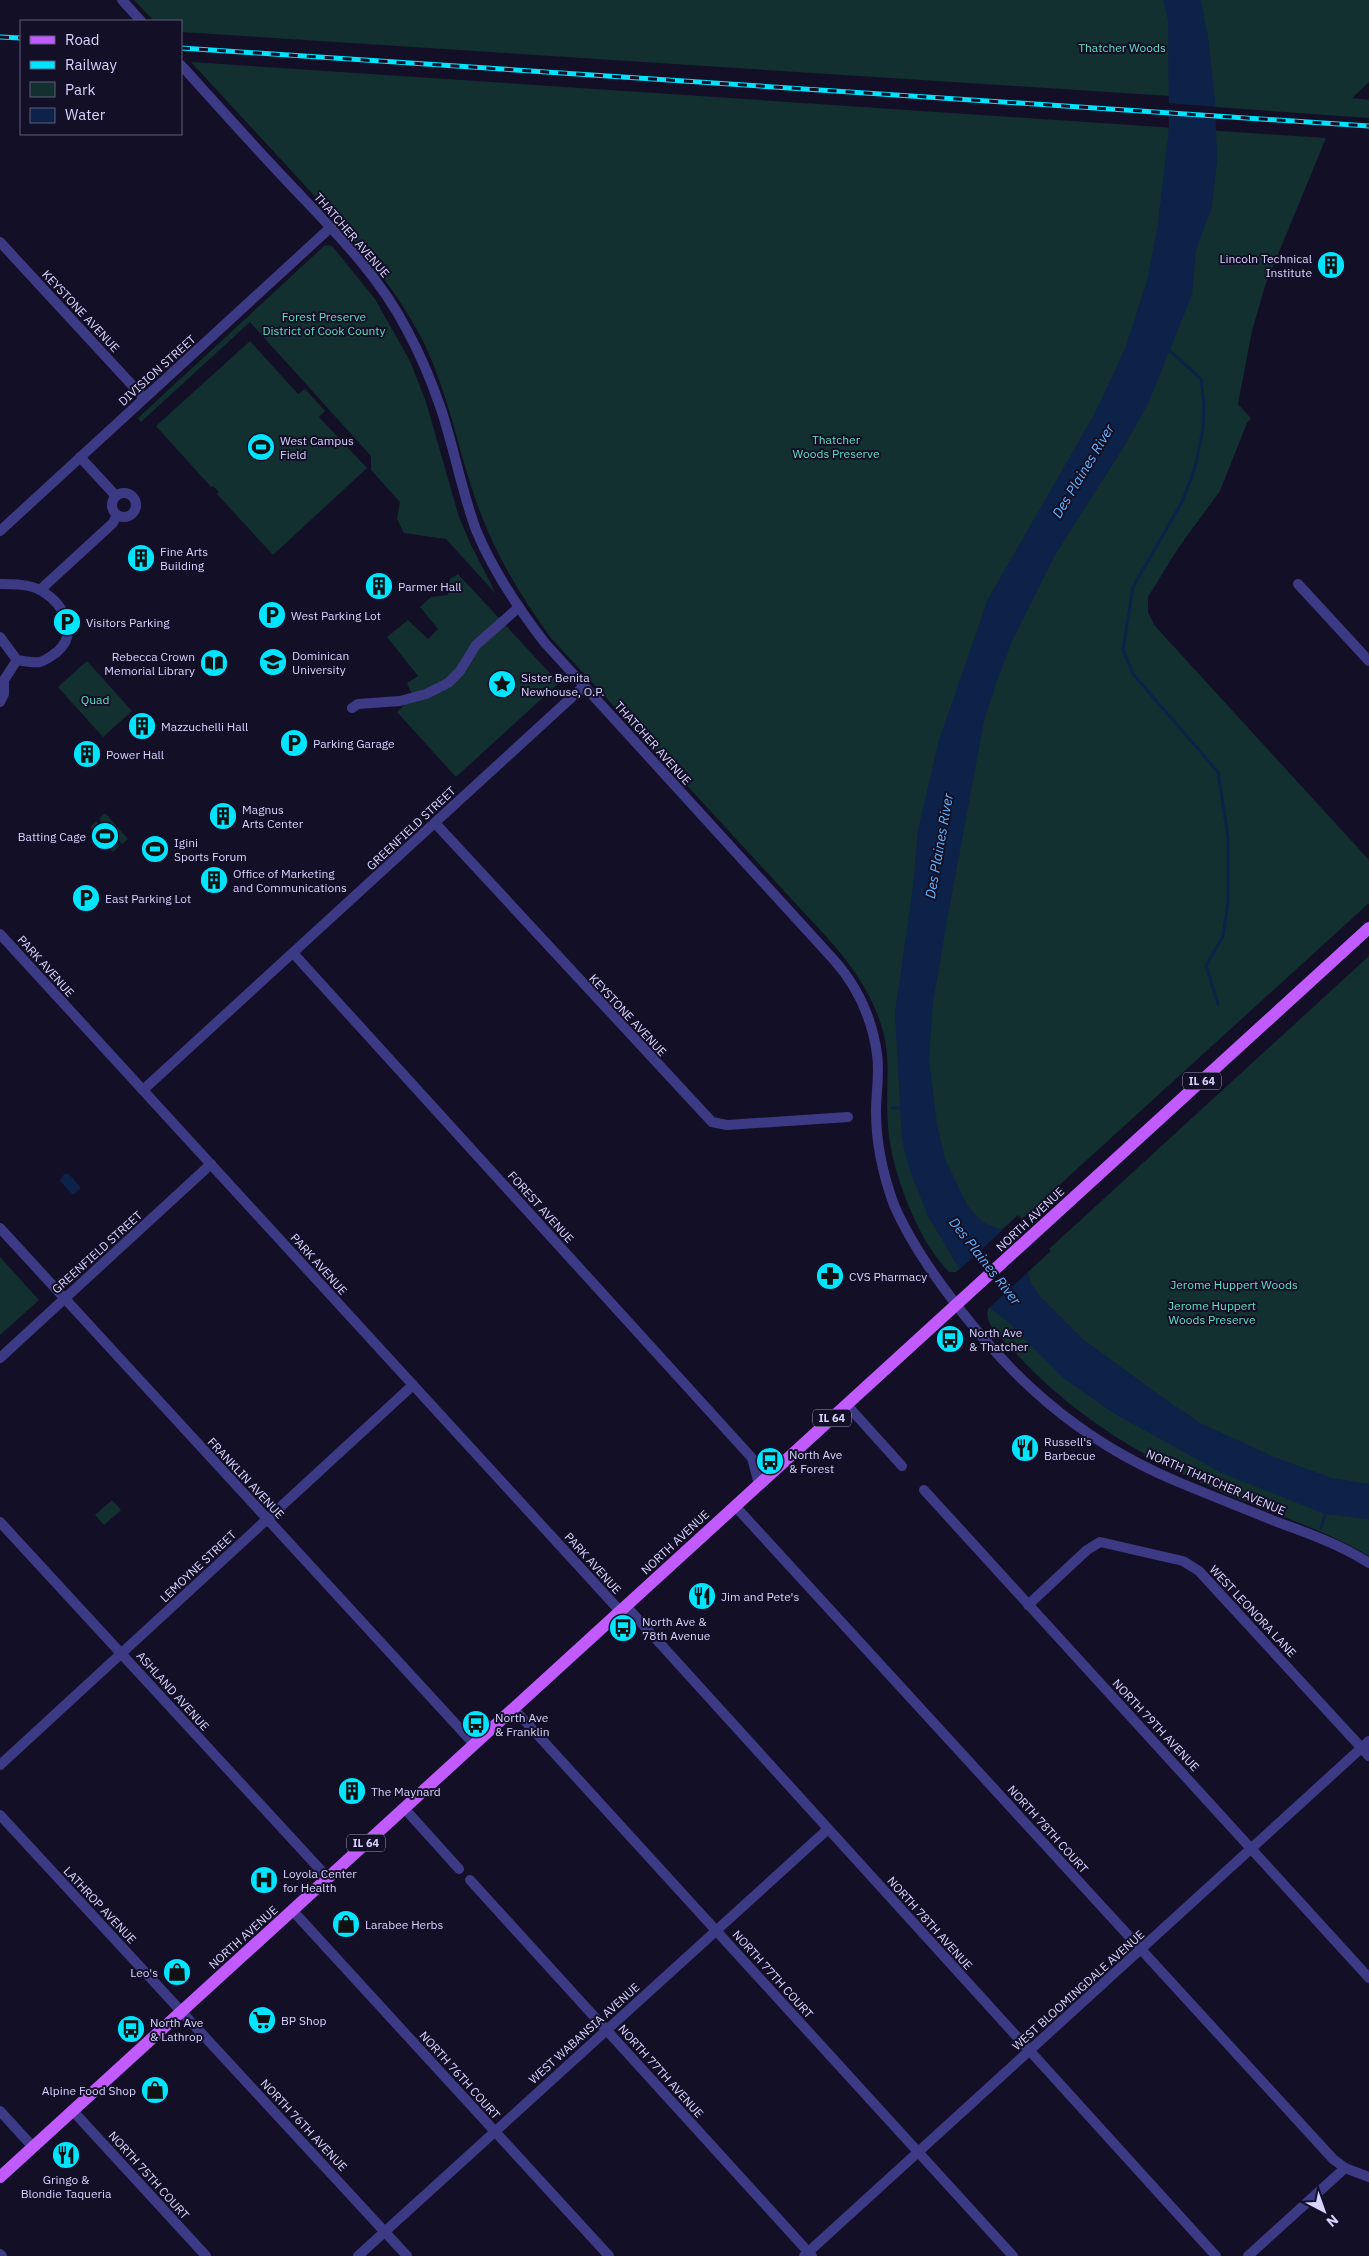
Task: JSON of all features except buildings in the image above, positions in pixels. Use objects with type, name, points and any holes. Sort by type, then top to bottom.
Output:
[{"type":"main road","name":"NORTH AVENUE","points":[[0,2177],[1369,928]]},
{"type":"street","points":[[122,0],[140,20]]},
{"type":"street","name":"THATCHER AVENUE","points":[[182,66],[246,138],[331,227],[367,269],[406,328],[430,378],[440,406],[461,484],[477,532],[518,607],[545,643],[851,981],[866,1010],[877,1054],[876,1111],[878,1146],[893,1201],[901,1221],[923,1259],[956,1306]]},
{"type":"street","name":"DIVISION STREET","points":[[0,531],[331,227]]},
{"type":"street","name":"KEYSTONE AVENUE","points":[[0,242],[144,398]]},
{"type":"street","points":[[80,457],[116,496]]},
{"type":"street","points":[[123,493],[130,494],[136,504],[132,514],[125,517],[118,515],[112,506],[116,496],[123,493]]},
{"type":"street","points":[[40,590],[113,523],[118,515]]},
{"type":"street","points":[[0,584],[13,584],[40,590],[60,607],[68,620],[68,636],[61,648],[49,658],[38,662],[16,660],[0,638]]},
{"type":"street","points":[[1298,584],[1369,661]]},
{"type":"street","points":[[352,708],[358,704],[400,701],[426,694],[448,683],[460,671],[476,645],[518,607]]},
{"type":"street","points":[[0,702],[4,694],[2,681],[16,660]]},
{"type":"street","name":"GREENFIELD STREET","points":[[143,1090],[584,686]]},
{"type":"street","name":"KEYSTONE AVENUE","points":[[435,823],[712,1122],[727,1125],[848,1117]]},
{"type":"street","name":"PARK AVENUE","points":[[0,934],[413,1385],[623,1609]]},
{"type":"street","name":"FOREST AVENUE","points":[[293,953],[752,1458],[759,1484]]},
{"type":"street","name":"GREENFIELD STREET","points":[[0,1358],[211,1164]]},
{"type":"street","name":"FRANKLIN AVENUE","points":[[0,1228],[474,1744]]},
{"type":"street","name":"NORTH THATCHER AVENUE","points":[[956,1306],[1009,1368],[1045,1401],[1102,1443],[1166,1477],[1314,1535],[1369,1563]]},
{"type":"street","name":"LEMOYNE STREET","points":[[0,1765],[413,1385]]},
{"type":"street","points":[[847,1405],[902,1466]]},
{"type":"street","name":"NORTH 79TH AVENUE","points":[[924,1490],[1369,1978]]},
{"type":"street","name":"NORTH 78TH COURT","points":[[735,1506],[1333,2159],[1345,2168]]},
{"type":"street","name":"ASHLAND AVENUE","points":[[0,1522],[328,1878]]},
{"type":"street","name":"WEST LEONORA LANE","points":[[1028,1604],[1088,1550],[1100,1542],[1183,1560],[1199,1571],[1367,1748]]},
{"type":"street","name":"NORTH 78TH AVENUE","points":[[623,1609],[828,1829],[1216,2256]]},
{"type":"street","name":"NORTH 77TH COURT","points":[[514,1709],[1013,2256]]},
{"type":"street","name":"WEST BLOOMINGDALE AVENUE","points":[[808,2255],[1029,2050],[1252,1848],[1367,1748]]},
{"type":"street","points":[[404,1808],[459,1869]]},
{"type":"street","name":"LATHROP AVENUE","points":[[0,1815],[182,2012]]},
{"type":"street","name":"WEST WABANSIA AVENUE","points":[[358,2256],[828,1829]]},
{"type":"street","name":"NORTH 77TH AVENUE","points":[[470,1880],[808,2255]]},
{"type":"street","name":"NORTH 76TH COURT","points":[[293,1910],[609,2256]]},
{"type":"street","name":"NORTH 76TH AVENUE","points":[[182,2012],[407,2256]]},
{"type":"street","points":[[0,2111],[33,2147]]},
{"type":"street","name":"NORTH 75TH COURT","points":[[73,2111],[206,2256]]},
{"type":"street","points":[[1248,2256],[1345,2168],[1369,2177]]},
{"type":"green space","name":"Thatcher Woods","points":[[134,0],[1369,0],[1369,82],[1352,98],[1369,100],[1369,118],[1215,107],[1215,99],[182,32],[182,20],[153,20]]},
{"type":"green space","name":"Thatcher Woods Preserve","points":[[191,62],[1326,138],[1265,286],[1252,331],[1238,404],[1251,418],[1247,423],[1220,491],[1179,547],[1148,597],[1148,612],[1155,626],[1369,860],[1369,903],[1022,1219],[1018,1215],[956,1272],[949,1272],[926,1242],[916,1223],[894,1163],[888,1126],[886,1046],[880,1022],[870,997],[849,964],[832,943],[551,638],[519,591],[492,541],[471,485],[440,381],[423,341],[397,297],[367,256]]},
{"type":"green space","name":"Forest Preserve District of Cook County","points":[[329,245],[333,247],[375,299],[410,361],[426,402],[459,517],[496,594],[446,539],[404,533],[397,519],[400,502],[371,470],[371,456],[250,322],[141,422],[138,418],[324,246]]},
{"type":"green space","name":"West Campus Field","points":[[250,341],[298,394],[305,389],[325,411],[319,417],[367,468],[273,555],[217,494],[219,492],[213,486],[211,487],[156,426]]},
{"type":"green space","points":[[458,574],[559,683],[456,777],[397,712],[413,697],[407,683],[418,676],[387,637],[408,620],[428,639],[438,629],[420,607],[431,597],[448,595],[450,579]]},
{"type":"green space","name":"Quad","points":[[87,661],[132,711],[103,737],[58,687]]},
{"type":"green space","name":"Batting Cage","points":[[105,813],[128,839],[122,844],[99,819]]},
{"type":"green space","name":"Batting Cage","points":[[96,821],[119,846],[113,852],[90,827]]},
{"type":"green space","name":"Jerome Huppert Woods","points":[[1369,956],[1369,1556],[1322,1532],[1241,1500],[1177,1471],[1116,1437],[1060,1396],[1034,1373],[993,1329],[987,1313],[989,1307],[1051,1251],[1049,1249]]},
{"type":"green space","points":[[0,1257],[39,1300],[0,1335]]},
{"type":"green space","points":[[112,1500],[121,1510],[104,1525],[95,1515]]},
{"type":"water","name":"Des Plaines River","points":[[1163,0],[1201,0],[1208,37],[1215,99],[1217,160],[1212,207],[1196,250],[1192,295],[1148,404],[1125,445],[1055,555],[1012,641],[984,721],[933,1003],[929,1059],[937,1124],[945,1159],[967,1205],[982,1222],[1002,1230],[1028,1271],[1031,1283],[1040,1296],[1084,1340],[1200,1423],[1274,1457],[1332,1478],[1369,1484],[1369,1519],[1325,1514],[1222,1473],[1115,1414],[1063,1378],[1008,1322],[989,1307],[958,1267],[928,1216],[909,1168],[902,1140],[895,1013],[913,886],[918,830],[939,740],[988,599],[1095,413],[1125,349],[1147,281],[1158,225],[1169,127],[1168,20]]},
{"type":"water","points":[[64,1174],[69,1174],[81,1188],[73,1195],[60,1181]]},
{"type":"pier","points":[[1167,103],[1218,107],[1219,119],[1167,115]]},
{"type":"pier","points":[[1004,1229],[1030,1270],[988,1309],[958,1271]]},
{"type":"waterway","points":[[1167,348],[1201,379],[1204,404],[1203,429],[1195,468],[1182,502],[1133,587],[1123,650],[1133,674],[1218,772],[1228,837],[1228,903],[1223,936],[1206,966],[1218,1004]]},
{"type":"waterway","points":[[892,1108],[904,1108]]},
{"type":"waterway","points":[[1321,1528],[1326,1511]]},
{"type":"railway","points":[[0,37],[20,38]]},
{"type":"railway","points":[[182,48],[1369,126]]},
{"type":"place","name":"Lincoln Technical Institute","points":[[1331,265]]},
{"type":"place","name":"West Campus Field","points":[[261,447]]},
{"type":"place","name":"Fine Arts Building","points":[[141,558]]},
{"type":"place","name":"Parmer Hall","points":[[379,586]]},
{"type":"place","name":"West Parking Lot","points":[[272,615]]},
{"type":"place","name":"Visitors Parking","points":[[67,622]]},
{"type":"place","name":"Dominican University","points":[[273,662]]},
{"type":"place","name":"Rebecca Crown Memorial Library","points":[[214,663]]},
{"type":"place","name":"Sister Benita Newhouse, O.P.","points":[[502,684]]},
{"type":"place","name":"Mazzuchelli Hall","points":[[142,726]]},
{"type":"place","name":"Parking Garage","points":[[294,743]]},
{"type":"place","name":"Power Hall","points":[[87,754]]},
{"type":"place","name":"Magnus Arts Center","points":[[223,816]]},
{"type":"place","name":"Batting Cage","points":[[105,836]]},
{"type":"place","name":"Igini Sports Forum","points":[[155,849]]},
{"type":"place","name":"Office of Marketing and Communications","points":[[214,880]]},
{"type":"place","name":"East Parking Lot","points":[[86,898]]},
{"type":"place","name":"CVS Pharmacy","points":[[830,1276]]},
{"type":"place","name":"North Ave & Thatcher","points":[[950,1339]]},
{"type":"place","name":"Russell's Barbecue","points":[[1025,1448]]},
{"type":"place","name":"North Ave & Forest","points":[[770,1461]]},
{"type":"place","name":"Jim and Pete's","points":[[702,1596]]},
{"type":"place","name":"North Ave & 78th Avenue","points":[[623,1628]]},
{"type":"place","name":"North Ave & Franklin","points":[[476,1724]]},
{"type":"place","name":"The Maynard","points":[[352,1791]]},
{"type":"place","name":"Loyola Center for Health","points":[[264,1880]]},
{"type":"place","name":"Larabee Herbs","points":[[346,1924]]},
{"type":"place","name":"Leo's","points":[[177,1972]]},
{"type":"place","name":"BP Shop","points":[[262,2020]]},
{"type":"place","name":"North Ave & Lathrop","points":[[131,2029]]},
{"type":"place","name":"Alpine Food Shop","points":[[155,2090]]},
{"type":"place","name":"Gringo & Blondie Taqueria","points":[[66,2155]]},
{"type":"park label","name":"Jerome Huppert Woods Preserve","points":[[1212,1312]]}]
